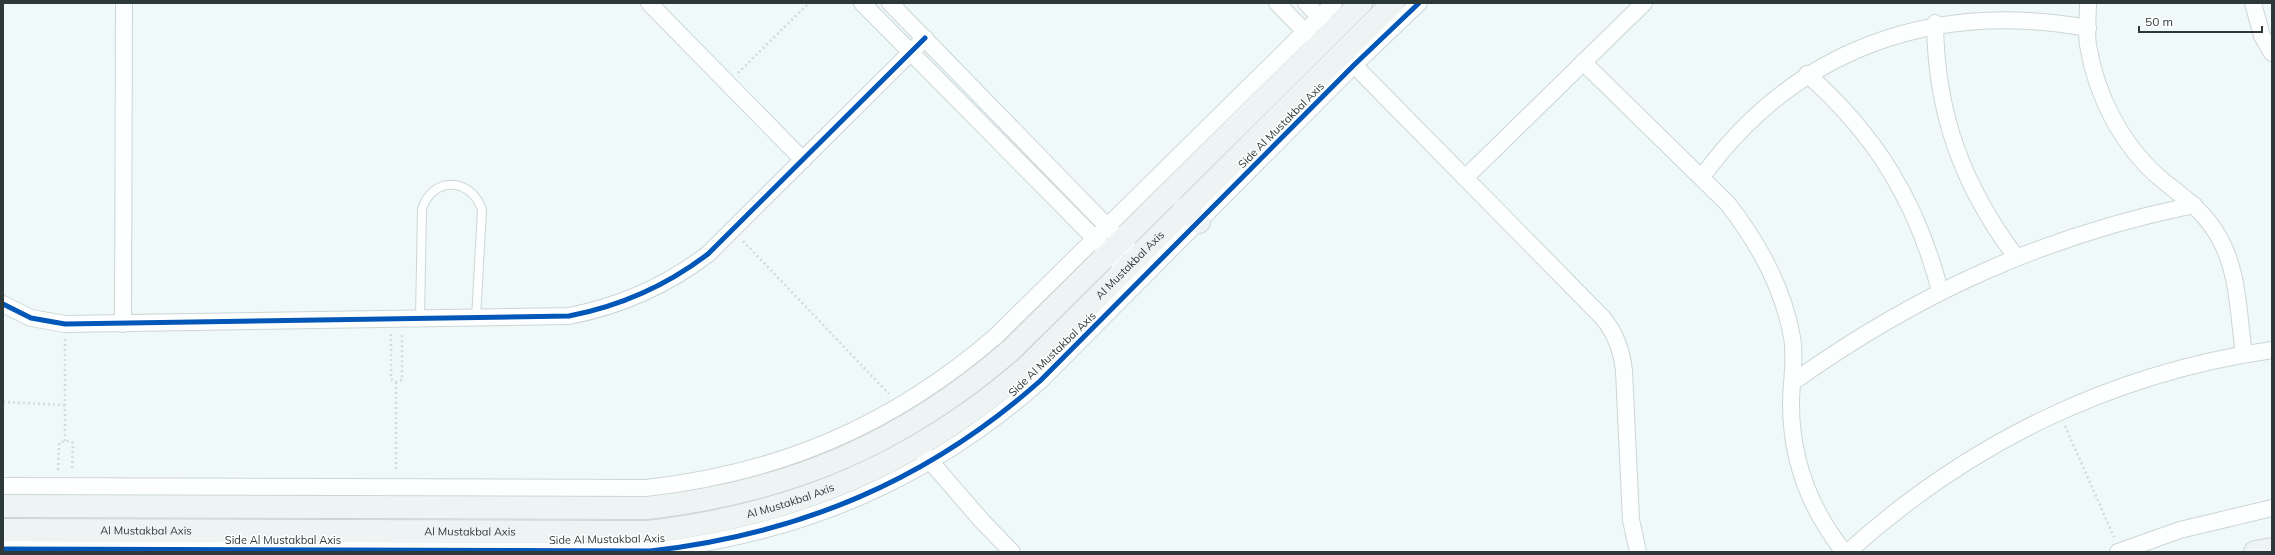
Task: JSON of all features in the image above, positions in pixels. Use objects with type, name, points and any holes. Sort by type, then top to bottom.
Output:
[{"type":"street","points":[[123,324],[124,3]]},
{"type":"street","points":[[649,3],[803,160]]},
{"type":"street","points":[[862,3],[911,52],[1108,239]]},
{"type":"street","points":[[890,3],[925,38],[1130,262]]},
{"type":"street","points":[[1277,3],[1319,31],[1603,318],[1615,335],[1623,358],[1631,520],[1638,552]]},
{"type":"street","points":[[1306,3],[1319,31]]},
{"type":"street","points":[[1319,31],[1334,3]]},
{"type":"street","name":"Al Mustakbal Axis","points":[[3,506],[646,508],[679,505],[781,482],[848,457],[897,432],[961,391],[1011,350],[1108,239],[1319,31],[1361,3]]},
{"type":"street","name":"Al Mustakbal Axis","points":[[3,530],[423,544],[648,532],[711,523],[752,514],[823,492],[924,454],[970,413],[1002,389],[1026,367],[1130,262],[1191,215],[1346,58],[1393,3]]},
{"type":"street","points":[[1346,58],[1419,3]]},
{"type":"street","points":[[1465,178],[1644,3]]},
{"type":"street","points":[[2088,3],[2088,44],[2092,66],[2107,106],[2118,126],[2143,162],[2194,205],[2217,233],[2232,266],[2244,354]]},
{"type":"street","points":[[2253,3],[2262,36],[2272,53]]},
{"type":"street","points":[[1702,177],[1732,138],[1768,103],[1807,74],[1848,52],[1869,43],[1935,23],[1960,20],[2012,17],[2063,22],[2088,28]]},
{"type":"street","points":[[1935,23],[1938,79],[1950,134],[1959,160],[1984,211],[2016,257]]},
{"type":"street","points":[[3,304],[31,318],[65,324],[123,324],[569,316],[620,303],[644,294],[689,269],[733,231],[925,38]]},
{"type":"street","points":[[1584,62],[1702,177],[1744,225],[1770,268],[1787,315],[1792,339],[1793,382],[1791,401],[1793,440],[1803,481],[1821,519],[1844,552]]},
{"type":"street","points":[[1807,74],[1849,114],[1884,160],[1899,184],[1923,236],[1940,291]]},
{"type":"street","points":[[1793,382],[1864,334],[1940,291],[2016,257],[2122,222],[2194,205]]},
{"type":"street","name":"Side Al Mustakbal Axis","points":[[924,454],[988,425],[1040,381],[1191,215]]},
{"type":"street","points":[[3,486],[646,488],[677,485],[742,472],[807,452],[864,427],[901,406],[973,356],[1108,239]]},
{"type":"street","points":[[1848,552],[1894,511],[1946,473],[2001,440],[2059,411],[2094,396],[2160,373],[2244,354],[2272,350]]},
{"type":"street","points":[[924,454],[982,521],[1012,552]]},
{"type":"street","points":[[2119,551],[2186,528],[2272,508]]},
{"type":"street","name":"Side Al Mustakbal Axis","points":[[3,549],[423,544]]},
{"type":"street","points":[[2255,552],[2272,549]]},
{"type":"lane","points":[[420,319],[422,209],[425,202],[434,191],[440,187],[455,185],[470,190],[477,199],[482,210],[476,318]]},
{"type":"path","points":[[728,83],[809,3]]},
{"type":"path","points":[[733,231],[901,406]]},
{"type":"path","points":[[396,319],[392,380],[396,382],[396,488]]},
{"type":"path","points":[[396,319],[402,380],[396,382]]},
{"type":"path","points":[[65,324],[65,441]]},
{"type":"path","points":[[3,402],[65,405]]},
{"type":"path","points":[[2059,411],[2119,551]]},
{"type":"path","points":[[70,441],[73,445],[65,487],[59,445],[60,442],[70,441]]},
{"type":"cycle path","points":[[3,549],[650,551],[705,543],[758,531],[810,516],[859,497],[906,474],[952,447],[997,416],[1040,381],[1354,65],[1419,3]]},
{"type":"cycle path","points":[[3,304],[31,318],[65,324],[569,316],[607,307],[659,285],[676,276],[708,254],[925,38]]}]
